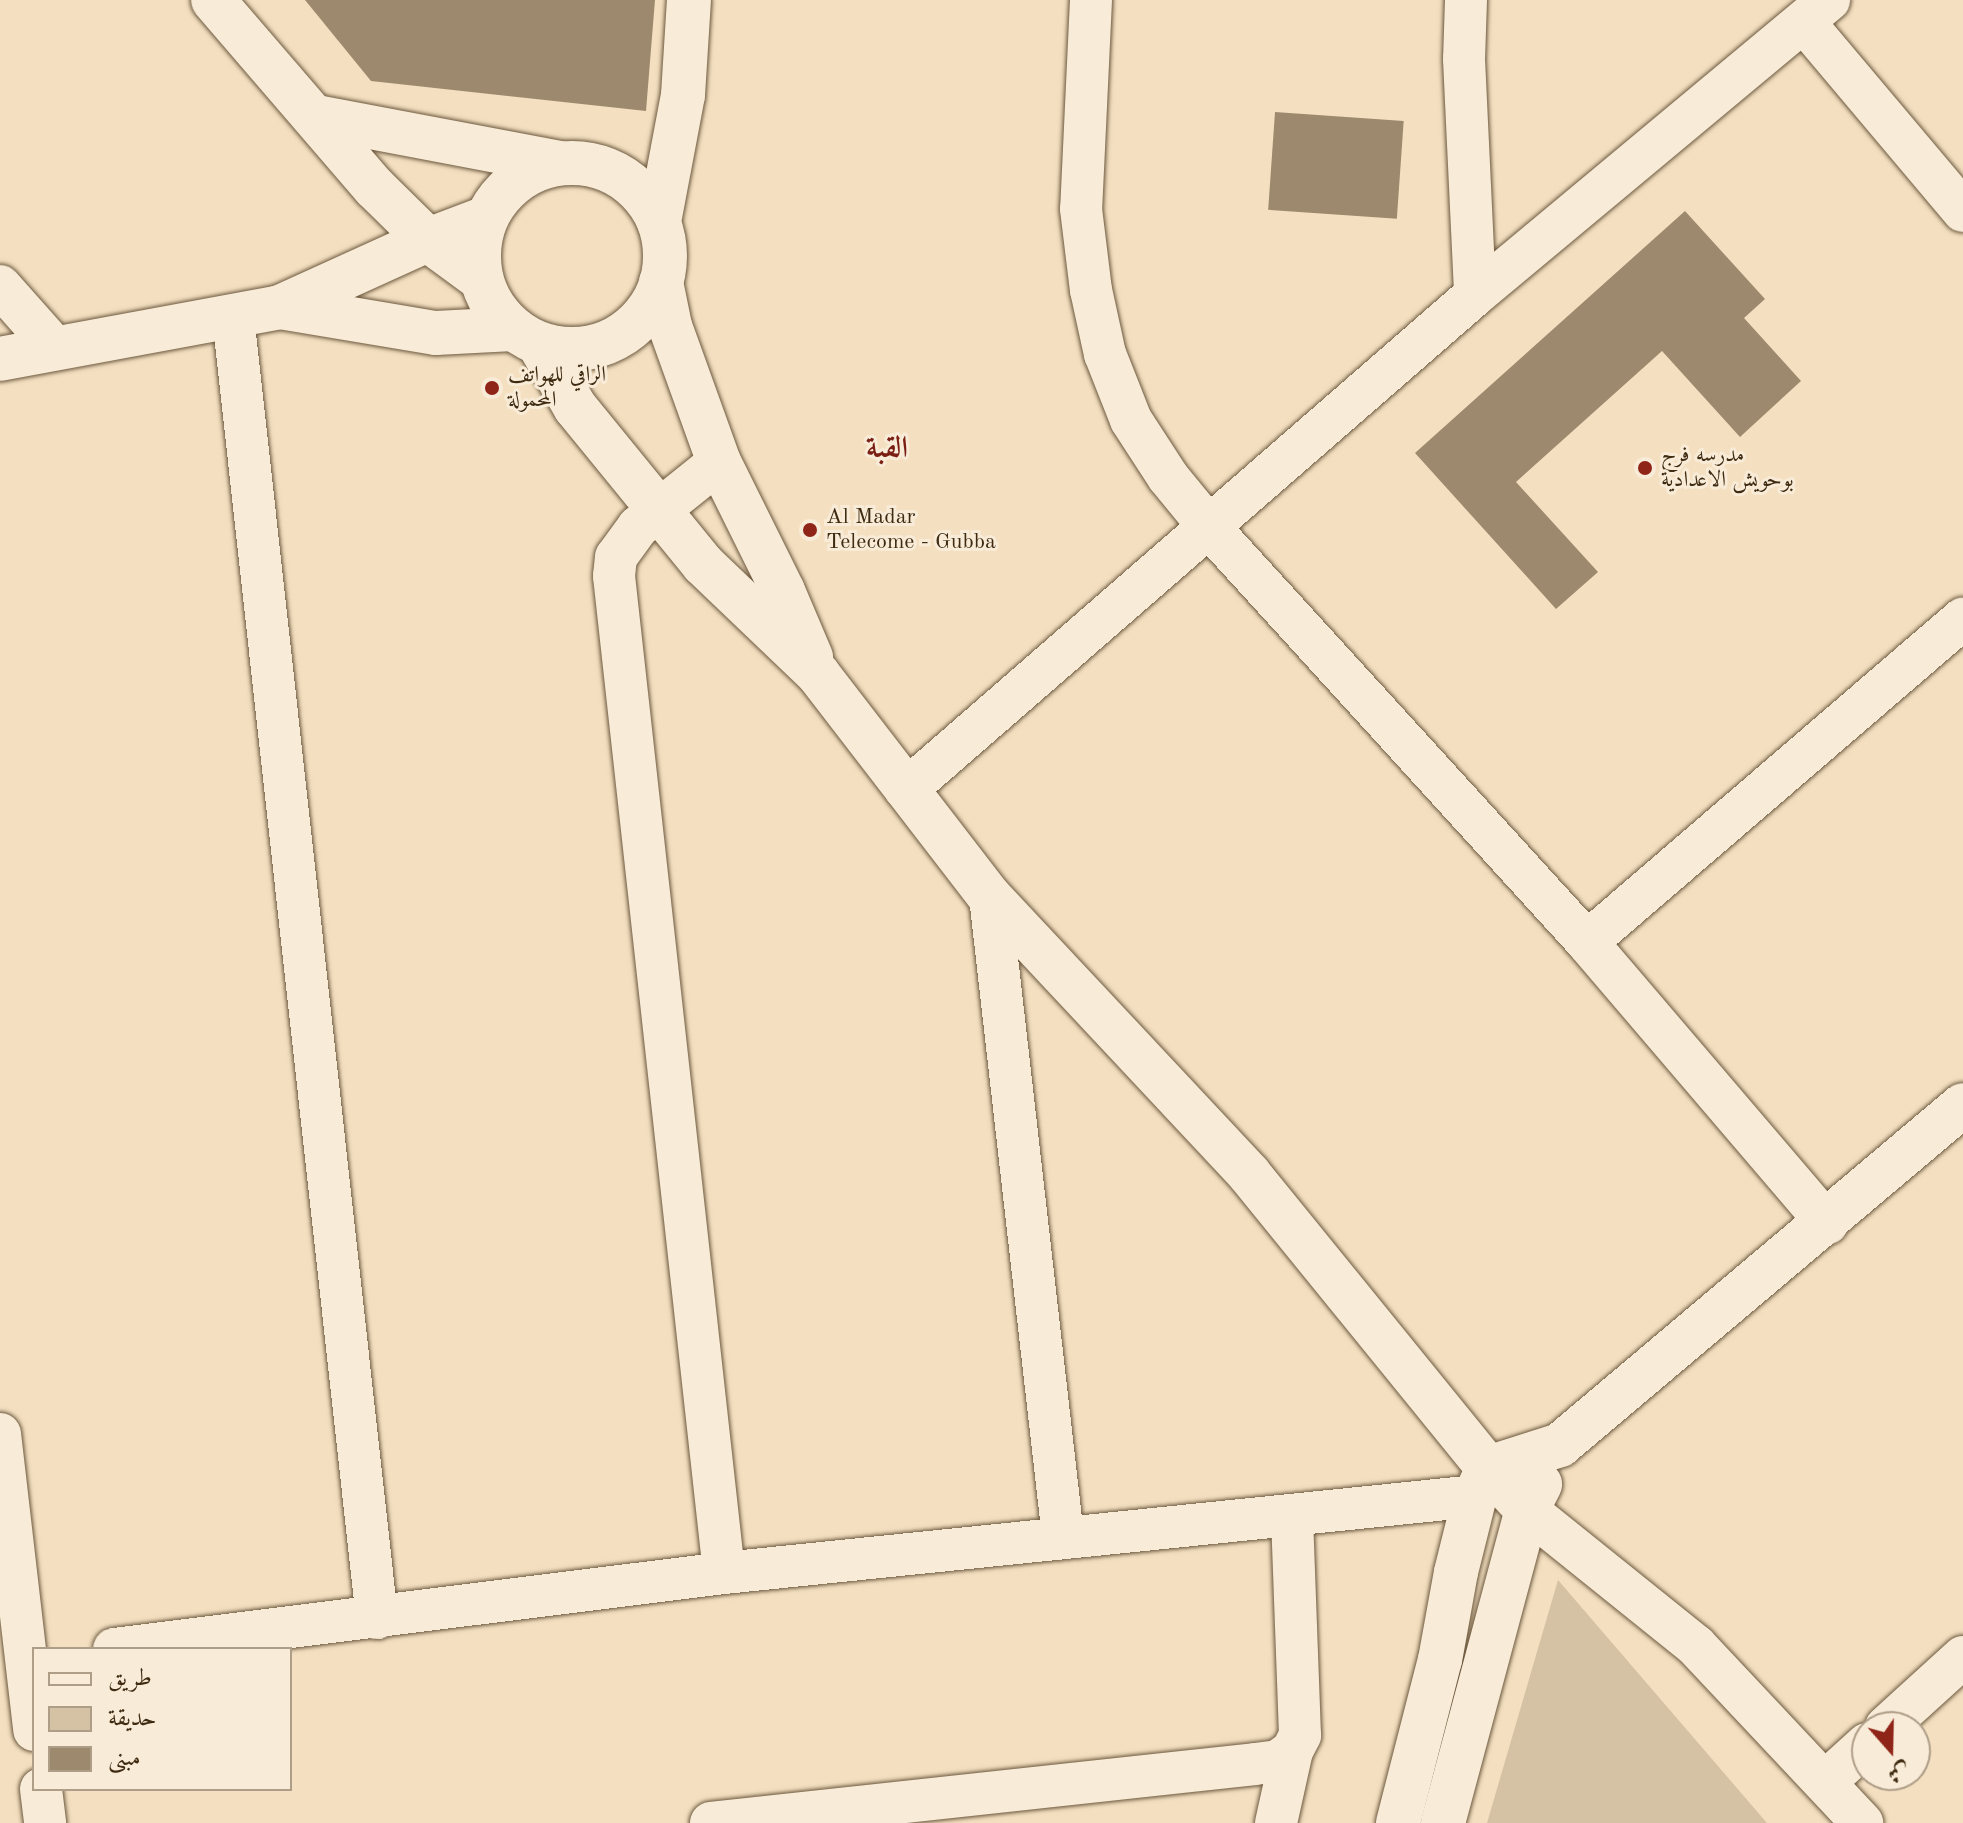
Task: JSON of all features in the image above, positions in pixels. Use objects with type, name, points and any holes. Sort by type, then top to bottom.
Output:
[{"type":"main road","points":[[213,0],[317,117],[374,187],[428,240],[481,279]]},
{"type":"main road","points":[[659,222],[683,95],[689,0]]},
{"type":"main road","points":[[280,307],[436,333],[526,336],[569,349],[600,345],[627,331],[649,309],[661,282],[665,251],[659,222],[644,197],[621,177],[593,165],[561,163],[317,117]]},
{"type":"main road","points":[[561,163],[530,172],[504,191],[486,218],[478,248],[481,279],[493,306],[526,336],[575,407],[703,564],[818,674],[990,897],[1249,1174],[1482,1482],[1527,1510]]},
{"type":"main road","points":[[0,359],[280,307],[428,240],[486,218]]},
{"type":"main road","points":[[661,282],[670,326],[719,462],[783,591],[818,674]]},
{"type":"main road","points":[[1398,1823],[1440,1660],[1456,1572],[1482,1482],[1560,1445],[1827,1223],[1963,1105]]},
{"type":"main road","points":[[1443,1823],[1527,1510],[1560,1445]]},
{"type":"street","points":[[1091,0],[1081,209],[1091,290],[1105,354],[1131,420],[1168,477],[1209,527],[1587,942],[1827,1223]]},
{"type":"street","points":[[1466,0],[1464,59],[1475,295]]},
{"type":"street","points":[[906,790],[1475,295],[1816,11],[1963,211]]},
{"type":"street","points":[[0,286],[56,349]]},
{"type":"street","points":[[233,316],[377,1618]]},
{"type":"street","points":[[719,462],[658,509],[624,544],[616,557],[614,576],[724,1573]]},
{"type":"street","points":[[1587,942],[1963,619]]},
{"type":"street","points":[[990,897],[1063,1537]]},
{"type":"street","points":[[0,1434],[20,1660],[32,1720]]},
{"type":"street","points":[[131,1647],[724,1573],[1063,1537],[1292,1517],[1482,1482]]},
{"type":"street","points":[[1527,1510],[1696,1646],[1826,1781],[1862,1823]]},
{"type":"street","points":[[1276,1823],[1292,1751],[1300,1735],[1292,1517]]},
{"type":"street","points":[[1904,1711],[1963,1657]]},
{"type":"street","points":[[711,1823],[1255,1764],[1278,1761],[1292,1751]]},
{"type":"street","points":[[1826,1781],[1851,1758]]},
{"type":"street","points":[[41,1791],[45,1823]]},
{"type":"green space","points":[[1558,1580],[1767,1823],[1487,1823]]},
{"type":"building","points":[[305,0],[655,0],[646,111],[371,81]]},
{"type":"building","points":[[1275,112],[1404,121],[1397,219],[1268,210]]},
{"type":"building","points":[[1685,211],[1765,299],[1744,318],[1801,381],[1740,437],[1662,351],[1516,482],[1598,572],[1556,609],[1415,453]]},
{"type":"place","name":"الراقي للهواتف المحمولة","points":[[492,388]]},
{"type":"place","name":"مدرسه فرج بوحويش الاعدادية","points":[[1645,468]]},
{"type":"place","name":"Al Madar Telecome - Gubba","points":[[810,530]]},
{"type":"district","name":"القبة","points":[[887,449]]}]
